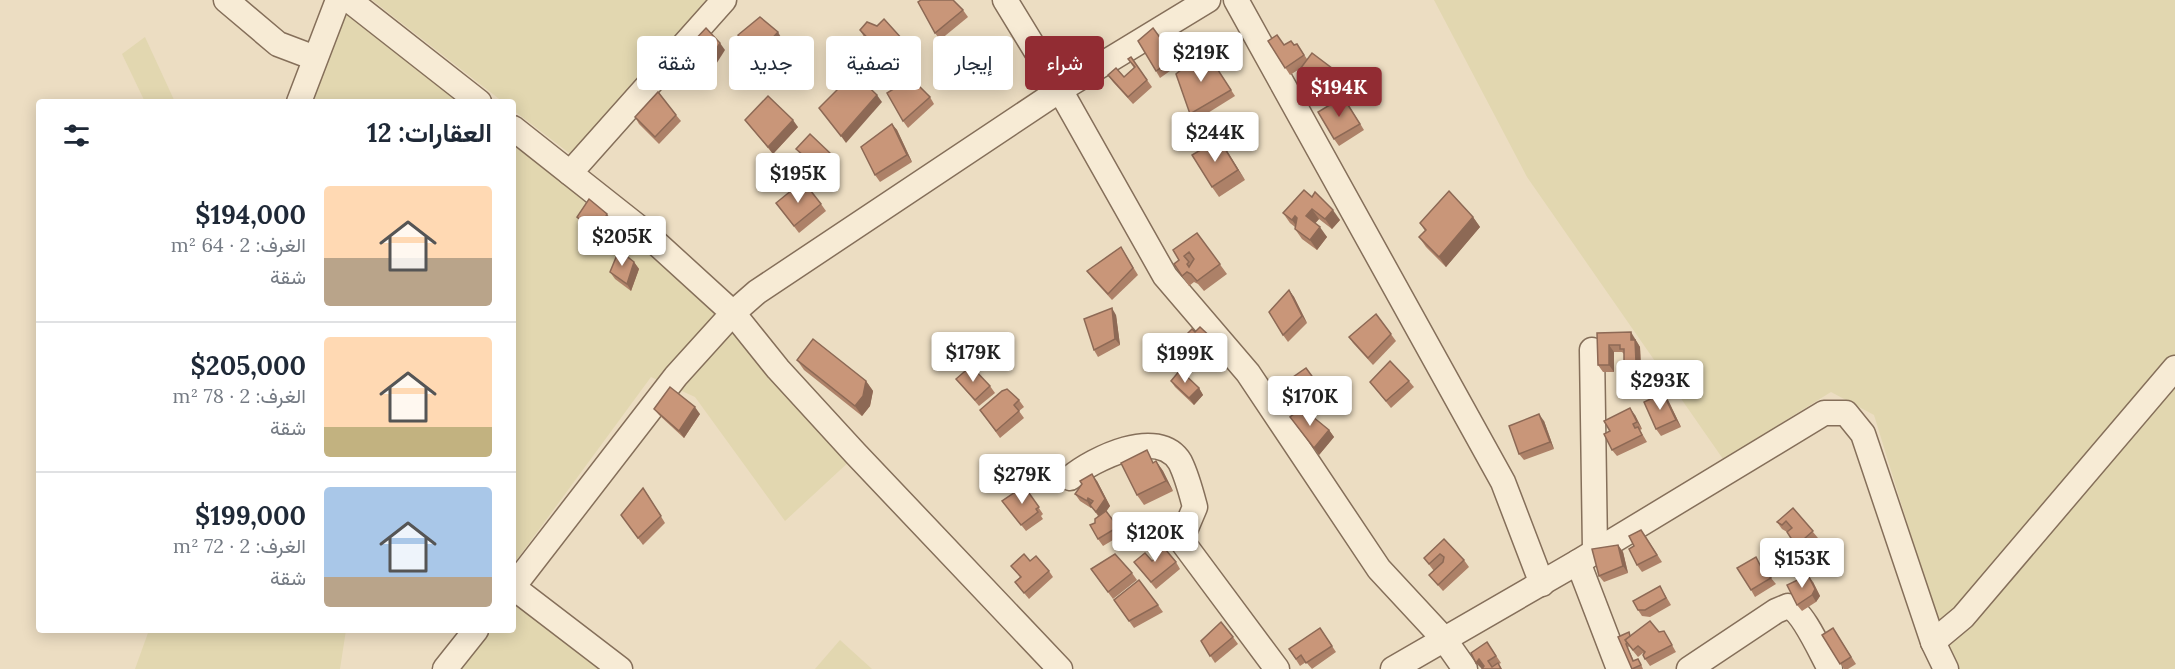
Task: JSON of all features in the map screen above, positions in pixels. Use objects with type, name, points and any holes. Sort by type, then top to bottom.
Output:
[{"type":"street","points":[[226,0],[278,44],[315,58]]},
{"type":"street","points":[[299,99],[338,0]]},
{"type":"street","points":[[349,0],[475,99]]},
{"type":"street","points":[[570,173],[724,0]]},
{"type":"street","points":[[1005,0],[1027,36]]},
{"type":"street","points":[[1104,63],[1208,0]]},
{"type":"street","points":[[1236,0],[1503,482],[1542,584]]},
{"type":"street","points":[[516,583],[676,376],[733,313],[757,292],[1060,90],[1166,276],[1248,373],[1379,569],[1444,639],[1465,669]]},
{"type":"street","points":[[516,130],[642,230],[733,313],[778,369],[1060,669]]},
{"type":"street","points":[[1592,350],[1586,556],[1619,669]]},
{"type":"street","points":[[1933,642],[1963,618],[2175,368]]},
{"type":"street","points":[[1393,669],[1542,584],[1824,413],[1834,411],[1846,413],[1859,428],[1871,454],[1943,668]]},
{"type":"street","points":[[1070,478],[1112,454],[1137,445],[1163,449],[1179,460],[1195,507],[1181,540],[1277,669]]},
{"type":"street","points":[[516,589],[620,669]]},
{"type":"street","points":[[1689,669],[1776,611],[1788,606],[1795,608],[1801,616],[1830,669]]},
{"type":"street","points":[[445,669],[471,633]]},
{"type":"shaded area","points":[[372,0],[706,0],[675,36],[637,36],[637,81],[573,156],[516,112],[516,99],[499,99]]},
{"type":"shaded area","points":[[1434,0],[2175,0],[2175,669],[1952,669],[1874,415],[1831,392],[1723,459],[1527,177]]},
{"type":"shaded area","points":[[347,5],[470,99],[307,99]]},
{"type":"shaded area","points":[[145,37],[174,99],[144,99],[122,54]]},
{"type":"shaded area","points":[[516,137],[722,309],[852,459],[785,521],[695,397],[651,377],[516,561]]},
{"type":"shaded area","points":[[516,597],[618,669],[449,669],[460,633],[516,633]]},
{"type":"shaded area","points":[[148,633],[346,633],[340,669],[135,669]]},
{"type":"shaded area","points":[[840,640],[872,669],[815,669]]},
{"type":"building","points":[[921,0],[953,0],[963,10],[935,33],[918,2]]},
{"type":"building","points":[[760,17],[778,32],[774,36],[738,35]]},
{"type":"building","points":[[884,19],[899,36],[866,36],[860,30],[867,22],[877,26]]},
{"type":"building","points":[[706,28],[713,36],[698,36]]},
{"type":"building","points":[[1153,28],[1175,58],[1156,71],[1138,41]]},
{"type":"building","points":[[1277,35],[1284,45],[1291,41],[1294,45],[1297,44],[1304,55],[1285,68],[1268,41]]},
{"type":"building","points":[[1205,50],[1231,90],[1190,114],[1176,74]]},
{"type":"building","points":[[1312,53],[1337,72],[1325,88],[1315,87],[1306,80],[1309,76],[1300,69]]},
{"type":"building","points":[[1131,57],[1147,80],[1128,97],[1108,75],[1116,68],[1124,77],[1135,67],[1128,59]]},
{"type":"building","points":[[921,88],[930,97],[903,121],[887,93],[892,90],[921,90]]},
{"type":"building","points":[[837,90],[872,90],[877,95],[841,136],[819,108]]},
{"type":"building","points":[[658,92],[676,115],[655,137],[635,117]]},
{"type":"building","points":[[768,96],[793,120],[768,147],[745,120]]},
{"type":"building","points":[[1343,97],[1360,124],[1334,139],[1318,112]]},
{"type":"building","points":[[892,124],[907,155],[875,175],[861,147]]},
{"type":"building","points":[[810,134],[831,154],[818,168],[796,149]]},
{"type":"building","points":[[1219,139],[1238,170],[1212,187],[1192,155]]},
{"type":"building","points":[[803,181],[821,204],[794,226],[776,203]]},
{"type":"building","points":[[1304,190],[1312,197],[1315,192],[1333,210],[1325,219],[1312,209],[1306,216],[1320,227],[1310,240],[1295,229],[1297,218],[1295,216],[1292,220],[1283,213]]},
{"type":"building","points":[[1449,191],[1473,217],[1439,257],[1419,237],[1426,230],[1420,223]]},
{"type":"building","points":[[589,199],[607,214],[597,234],[577,217]]},
{"type":"building","points":[[1197,233],[1220,264],[1197,281],[1187,272],[1182,276],[1174,264],[1179,260],[1173,250]],"holes":[[[1189,252],[1194,259],[1189,267],[1187,264],[1189,262],[1184,256]]]},
{"type":"building","points":[[1121,247],[1133,268],[1108,294],[1087,271]]},
{"type":"building","points":[[619,250],[634,262],[627,284],[610,272]]},
{"type":"building","points":[[1289,290],[1302,316],[1283,335],[1269,312]]},
{"type":"building","points":[[1112,308],[1115,339],[1094,350],[1084,319]]},
{"type":"building","points":[[1376,314],[1391,334],[1368,358],[1349,337]]},
{"type":"building","points":[[1200,327],[1215,341],[1214,347],[1198,365],[1180,348],[1188,340],[1184,337],[1192,329],[1195,332]]},
{"type":"building","points":[[1631,332],[1631,340],[1635,340],[1636,362],[1624,362],[1624,349],[1620,349],[1620,345],[1609,345],[1609,365],[1598,365],[1597,333]]},
{"type":"building","points":[[813,339],[866,381],[863,396],[855,406],[797,360]]},
{"type":"building","points":[[1390,361],[1409,381],[1386,401],[1370,382]]},
{"type":"building","points":[[971,366],[990,386],[975,400],[956,379]]},
{"type":"building","points":[[1306,368],[1320,387],[1297,404],[1283,384]]},
{"type":"building","points":[[1180,370],[1199,388],[1189,398],[1171,381]]},
{"type":"building","points":[[670,387],[695,407],[679,431],[654,409]]},
{"type":"building","points":[[1007,389],[1019,400],[1014,405],[1019,411],[996,431],[980,410]]},
{"type":"building","points":[[1663,393],[1676,420],[1656,429],[1644,402]]},
{"type":"building","points":[[1302,408],[1329,430],[1314,448],[1290,417]]},
{"type":"building","points":[[1630,408],[1637,422],[1633,424],[1635,428],[1638,427],[1642,435],[1612,450],[1604,434],[1610,431],[1604,421]]},
{"type":"building","points":[[1539,414],[1550,442],[1519,454],[1509,426]]},
{"type":"building","points":[[1147,450],[1153,463],[1156,461],[1166,481],[1137,495],[1121,463]]},
{"type":"building","points":[[1092,474],[1105,499],[1096,512],[1090,505],[1093,501],[1088,498],[1087,501],[1075,494],[1082,484],[1080,481]]},
{"type":"building","points":[[1024,486],[1039,507],[1036,509],[1038,512],[1021,525],[1002,501]]},
{"type":"building","points":[[643,488],[661,516],[638,538],[621,515]]},
{"type":"building","points":[[1793,508],[1813,531],[1796,546],[1787,532],[1792,528],[1786,521],[1782,525],[1777,522]]},
{"type":"building","points":[[1106,511],[1118,527],[1098,539],[1090,525]]},
{"type":"building","points":[[1641,530],[1657,555],[1637,565],[1629,549],[1634,546],[1629,536]]},
{"type":"building","points":[[1444,539],[1464,560],[1438,585],[1429,575],[1443,562],[1444,557],[1440,554],[1429,564],[1424,558]]},
{"type":"building","points":[[1160,543],[1176,562],[1151,582],[1134,562],[1145,553],[1152,561],[1158,556],[1153,549]]},
{"type":"building","points":[[1618,545],[1623,566],[1599,576],[1592,549]]},
{"type":"building","points":[[1024,554],[1030,561],[1036,556],[1049,571],[1024,593],[1015,582],[1021,577],[1011,566]]},
{"type":"building","points":[[1115,554],[1132,573],[1108,592],[1091,569]]},
{"type":"building","points":[[1756,557],[1763,571],[1771,578],[1751,590],[1737,568]]},
{"type":"building","points":[[1808,575],[1815,589],[1812,595],[1797,605],[1787,585]]},
{"type":"building","points":[[1139,580],[1158,605],[1129,621],[1114,600]]},
{"type":"building","points":[[1660,586],[1666,598],[1645,610],[1638,610],[1633,601]]},
{"type":"building","points":[[1650,621],[1659,632],[1664,631],[1672,645],[1645,659],[1643,655],[1645,652],[1638,646],[1633,650],[1625,640]]},
{"type":"building","points":[[1221,622],[1233,637],[1210,656],[1201,641]]},
{"type":"building","points":[[1320,628],[1332,646],[1306,663],[1301,655],[1296,659],[1289,649]]},
{"type":"building","points":[[1833,628],[1851,657],[1840,664],[1822,635]]},
{"type":"building","points":[[1629,632],[1630,636],[1625,640],[1626,644],[1633,661],[1638,659],[1641,665],[1632,669],[1618,637]]},
{"type":"building","points":[[1487,642],[1496,656],[1488,661],[1492,667],[1498,663],[1501,669],[1482,669],[1484,666],[1479,659],[1476,663],[1471,653]]}]
